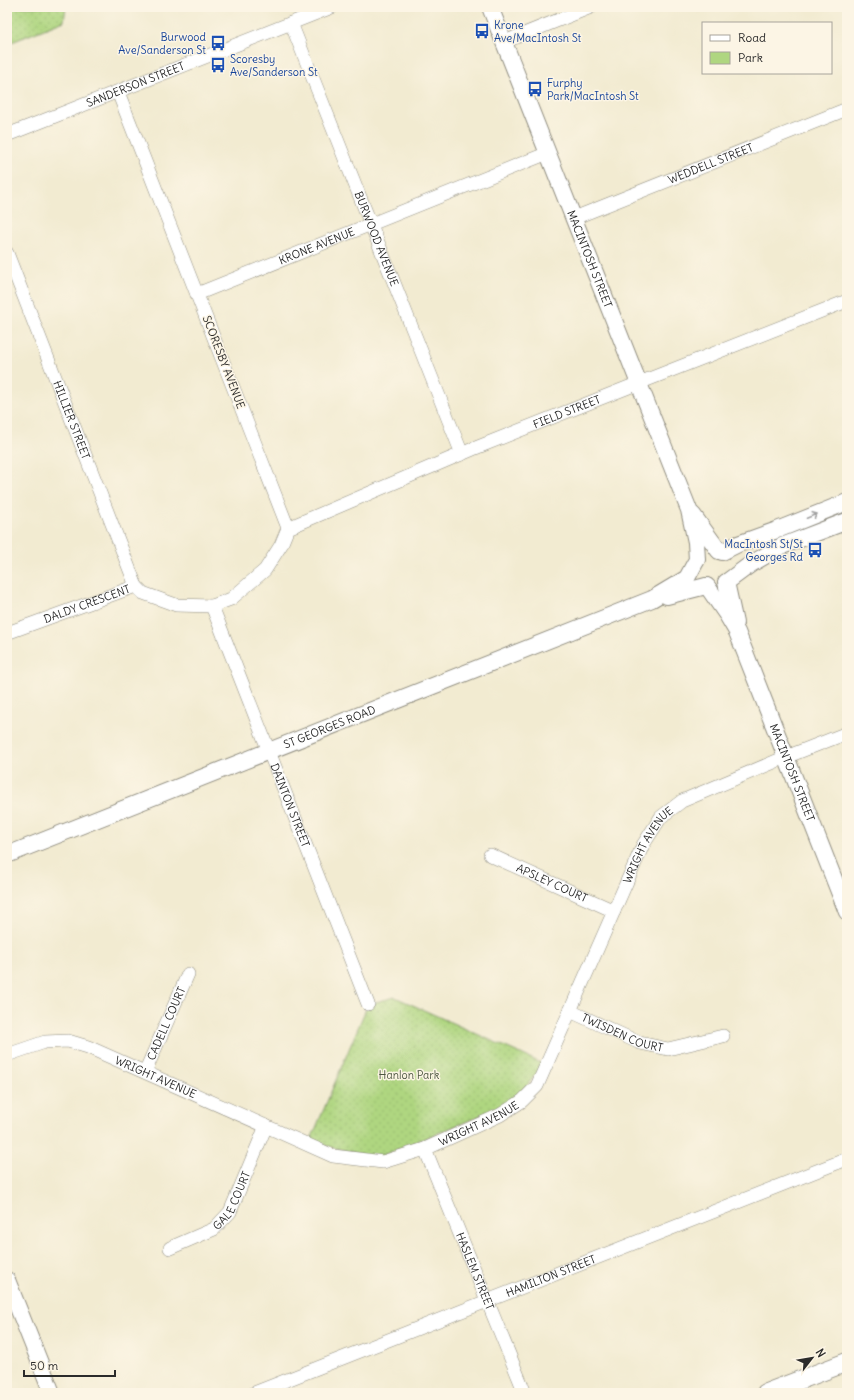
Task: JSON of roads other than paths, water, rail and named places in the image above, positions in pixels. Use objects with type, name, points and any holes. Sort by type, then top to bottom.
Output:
[{"type":"main road","points":[[766,1393],[847,1362]]},
{"type":"street","name":"SANDERSON STREET","points":[[7,135],[332,7]]},
{"type":"street","name":"MACINTOSH STREET","points":[[490,7],[689,510],[696,542],[696,561]]},
{"type":"street","points":[[504,42],[591,7]]},
{"type":"street","name":"BURWOOD AVENUE","points":[[291,23],[462,454]]},
{"type":"street","name":"SCORESBY AVENUE","points":[[118,92],[288,528]]},
{"type":"street","name":"WEDDELL STREET","points":[[574,218],[847,109]]},
{"type":"street","name":"KRONE AVENUE","points":[[197,294],[548,153]]},
{"type":"street","name":"HILLIER STREET","points":[[7,253],[136,586]]},
{"type":"street","name":"FIELD STREET","points":[[288,528],[462,454],[847,301]]},
{"type":"street","points":[[847,502],[721,551],[709,550],[704,552],[696,561],[694,568],[698,579],[707,586],[717,587],[727,582],[751,564],[782,546],[847,521]]},
{"type":"street","name":"MACINTOSH STREET","points":[[689,510],[721,551]]},
{"type":"street","points":[[212,606],[231,599],[265,570],[281,544],[288,528]]},
{"type":"street","points":[[721,551],[726,555],[732,565],[732,571],[727,582]]},
{"type":"street","name":"ST GEORGES ROAD","points":[[652,599],[687,578],[696,561]]},
{"type":"street","name":"MACINTOSH STREET","points":[[727,582],[737,632]]},
{"type":"street","name":"DALDY CRESCENT","points":[[7,633],[136,586],[142,593],[176,605],[212,606]]},
{"type":"street","name":"MACINTOSH STREET","points":[[707,586],[737,632],[847,912]]},
{"type":"street","name":"ST GEORGES ROAD","points":[[7,854],[652,599],[707,586]]},
{"type":"street","name":"DAINTON STREET","points":[[212,606],[368,1004]]},
{"type":"street","name":"WRIGHT AVENUE","points":[[7,1055],[45,1042],[68,1041],[88,1047],[333,1156],[383,1162],[425,1149],[500,1115],[522,1101],[537,1086],[643,845],[661,817],[682,801],[847,733]]},
{"type":"street","name":"APSLEY COURT","points":[[490,855],[614,911]]},
{"type":"street","name":"CADELL COURT","points":[[145,1072],[188,974]]},
{"type":"street","name":"TWISDEN COURT","points":[[570,1011],[640,1043],[668,1049],[723,1036]]},
{"type":"street","name":"GALE COURT","points":[[170,1248],[214,1229],[230,1212],[266,1126]]},
{"type":"street","name":"HASLEM STREET","points":[[425,1149],[525,1393]]},
{"type":"street","name":"HAMILTON STREET","points":[[254,1393],[847,1159]]},
{"type":"street","points":[[7,1280],[52,1393]]},
{"type":"place","name":"Krone Ave/MacIntosh St","points":[[482,31]]},
{"type":"place","name":"Burwood Ave/Sanderson St","points":[[218,43]]},
{"type":"place","name":"Scoresby Ave/Sanderson St","points":[[218,65]]},
{"type":"place","name":"Furphy Park/MacIntosh St","points":[[535,89]]},
{"type":"place","name":"MacIntosh St/St Georges Rd","points":[[815,550]]},
{"type":"park label","name":"Hanlon Park","points":[[409,1075]]}]
